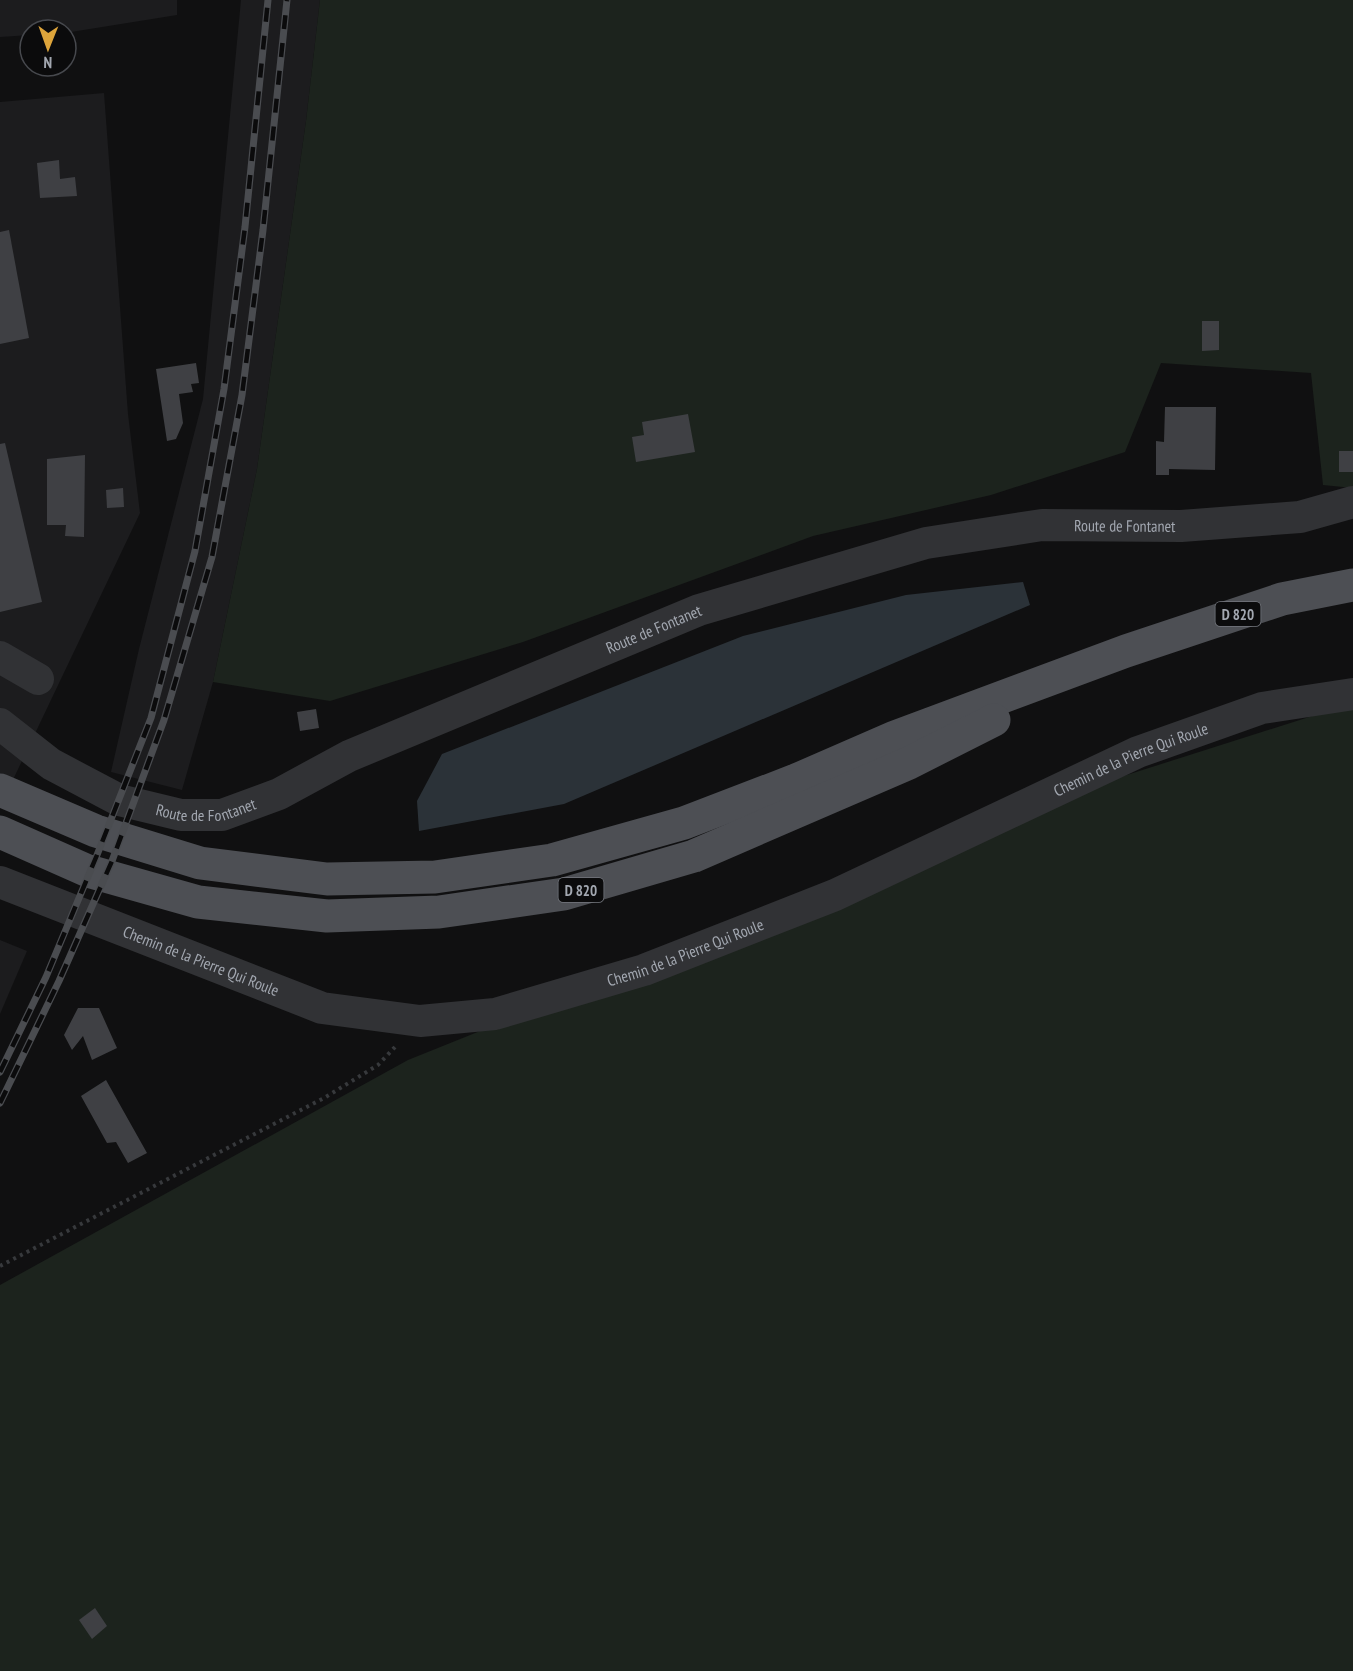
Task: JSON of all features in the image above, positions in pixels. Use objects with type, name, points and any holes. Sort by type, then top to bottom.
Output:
[{"type":"main road","name":"D 820","points":[[0,790],[96,831],[200,863],[327,879],[435,877],[552,860],[684,823],[796,780],[896,737],[1126,651],[1282,599],[1353,585]]},
{"type":"main road","name":"D 820","points":[[0,832],[88,871],[210,904],[327,916],[439,912],[564,894],[694,856],[799,812],[909,763],[1126,651]]},
{"type":"street","name":"Route de Fontanet","points":[[0,724],[51,764],[119,800],[180,815],[222,814],[279,794],[349,756],[699,610],[926,543],[1042,525],[1181,526],[1300,517],[1353,502]]},
{"type":"street","points":[[0,657],[38,679]]},
{"type":"street","name":"Chemin de la Pierre Qui Roule","points":[[0,882],[322,1008],[420,1021],[495,1014],[644,970],[835,895],[1138,752],[1262,708],[1353,694]]},
{"type":"path","points":[[0,1266],[324,1098],[378,1065],[420,1021]]},
{"type":"shaded area","points":[[0,0],[177,0],[177,15],[78,31],[78,18],[18,18],[18,36],[0,37]]},
{"type":"shaded area","points":[[241,0],[320,0],[306,121],[257,469],[213,682],[182,790],[111,772],[139,649],[203,399]]},
{"type":"shaded area","points":[[320,0],[1353,0],[1353,488],[1323,485],[1311,373],[1161,363],[1125,452],[991,495],[813,536],[523,642],[330,701],[213,682],[257,469],[306,121]]},
{"type":"shaded area","points":[[104,93],[128,414],[140,513],[0,807],[0,102]]},
{"type":"shaded area","points":[[1023,582],[1030,605],[564,804],[419,831],[417,801],[442,754],[743,636],[906,595]]},
{"type":"shaded area","points":[[1353,703],[1353,1671],[0,1671],[0,1285],[408,1060],[1086,788]]},
{"type":"shaded area","points":[[0,940],[27,951],[0,1014]]},
{"type":"building","points":[[59,160],[60,179],[75,177],[77,196],[40,198],[37,163]]},
{"type":"building","points":[[9,230],[29,338],[0,344],[0,232]]},
{"type":"building","points":[[1202,321],[1219,321],[1219,350],[1202,351]]},
{"type":"building","points":[[196,363],[199,383],[191,384],[193,392],[179,394],[183,423],[176,439],[167,441],[156,369]]},
{"type":"building","points":[[1165,407],[1216,407],[1215,470],[1169,469],[1169,475],[1156,475],[1156,441],[1164,442]]},
{"type":"building","points":[[688,414],[695,452],[636,462],[632,437],[644,435],[642,422]]},
{"type":"building","points":[[5,443],[42,602],[0,612],[0,444]]},
{"type":"building","points":[[1339,451],[1353,451],[1353,472],[1339,472]]},
{"type":"building","points":[[85,455],[84,537],[65,536],[66,525],[47,525],[47,459]]},
{"type":"building","points":[[123,488],[124,507],[107,508],[106,490]]},
{"type":"building","points":[[316,709],[319,728],[300,731],[297,712]]},
{"type":"building","points":[[78,1008],[99,1008],[117,1048],[92,1060],[83,1036],[72,1050],[64,1035]]},
{"type":"building","points":[[106,1080],[147,1153],[128,1163],[116,1142],[107,1143],[81,1096]]},
{"type":"building","points":[[95,1608],[107,1626],[92,1639],[79,1620]]},
{"type":"railway","points":[[0,1072],[46,977],[151,718],[195,551],[224,389],[245,227],[268,0]]},
{"type":"railway","points":[[0,1103],[59,981],[112,861],[164,720],[212,557],[242,395],[263,230],[287,0]]}]
